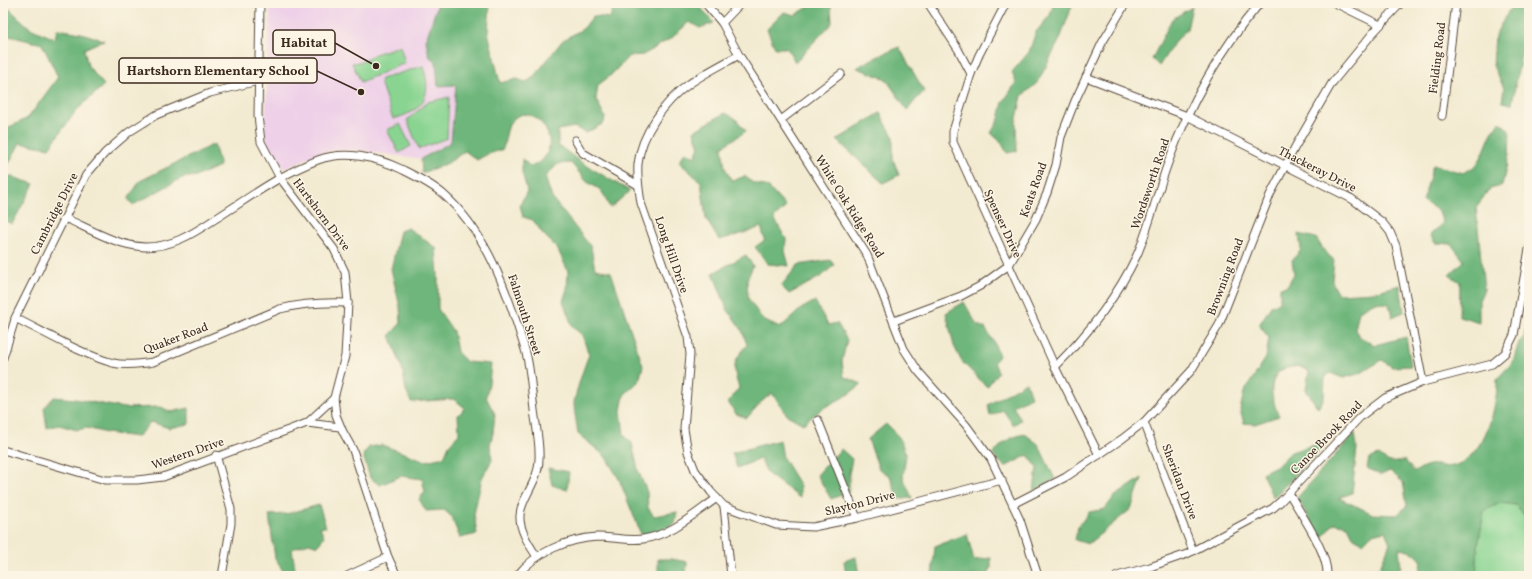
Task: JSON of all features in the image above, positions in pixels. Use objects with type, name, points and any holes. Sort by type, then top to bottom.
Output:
[{"type":"street","name":"Hartshorn Drive","points":[[260,3],[258,82],[260,138],[265,152],[280,178],[341,259],[346,272],[348,303],[345,356],[334,398],[336,415],[340,426],[353,450],[388,557],[397,576]]},
{"type":"street","name":"White Oak Ridge Road","points":[[705,3],[722,23],[740,55],[867,255],[894,321],[904,350],[918,371],[981,444],[1002,480],[1013,504],[1038,576]]},
{"type":"street","points":[[722,23],[741,3]]},
{"type":"street","points":[[928,3],[958,49],[972,74]]},
{"type":"street","name":"Spenser Drive","points":[[1006,3],[979,55],[957,116],[953,130],[953,142],[1055,367],[1099,455]]},
{"type":"street","name":"Keats Road","points":[[894,321],[961,296],[980,286],[1009,265],[1036,219],[1048,193],[1056,165],[1061,137],[1086,77],[1102,43],[1126,3]]},
{"type":"street","name":"Wordsworth Road","points":[[1055,367],[1096,322],[1118,290],[1136,255],[1151,219],[1168,163],[1187,116],[1215,65],[1246,20],[1260,3]]},
{"type":"street","points":[[1335,3],[1380,25]]},
{"type":"street","name":"Browning Road","points":[[1013,504],[1066,477],[1144,422],[1191,371],[1219,326],[1270,195],[1332,83],[1380,25],[1401,3]]},
{"type":"street","name":"Fielding Road","points":[[1442,116],[1456,3]]},
{"type":"street","name":"Long Hill Drive","points":[[724,506],[695,470],[688,452],[684,429],[690,354],[688,337],[641,203],[638,185],[638,162],[644,141],[659,115],[674,96],[691,83],[740,55]]},
{"type":"street","points":[[781,120],[841,74]]},
{"type":"street","name":"Thackeray Drive","points":[[1086,77],[1187,116],[1352,199],[1370,212],[1390,232],[1396,246],[1423,382]]},
{"type":"street","name":"Cambridge Drive","points":[[3,358],[15,318],[86,175],[105,153],[130,132],[156,115],[190,100],[258,82]]},
{"type":"street","points":[[575,140],[583,153],[638,185]]},
{"type":"street","name":"Falmouth Street","points":[[65,218],[118,242],[132,246],[161,245],[181,240],[193,234],[280,178],[318,160],[343,156],[369,158],[397,167],[428,183],[442,194],[468,222],[489,253],[506,291],[528,360],[540,462],[536,480],[521,509],[520,516],[528,544],[537,557]]},
{"type":"street","name":"Canoe Brook Road","points":[[1117,576],[1169,561],[1193,551],[1258,517],[1281,501],[1360,417],[1385,398],[1423,382],[1492,364],[1508,350],[1514,335],[1529,249]]},
{"type":"street","name":"Quaker Road","points":[[15,318],[108,361],[126,365],[153,362],[280,309],[318,302],[348,303]]},
{"type":"street","name":"Western Drive","points":[[3,450],[105,480],[137,480],[163,477],[216,455],[307,423],[334,398]]},
{"type":"street","points":[[818,420],[857,518]]},
{"type":"street","name":"Sheridan Drive","points":[[1144,422],[1193,551]]},
{"type":"street","name":"Western Drive","points":[[307,423],[340,426]]},
{"type":"street","points":[[216,455],[231,509],[231,524],[222,576]]},
{"type":"street","name":"Slayton Drive","points":[[724,506],[776,525],[812,527],[857,518],[1002,480]]},
{"type":"street","points":[[1289,493],[1322,552],[1326,563],[1327,576]]},
{"type":"street","points":[[517,576],[524,567],[537,557],[566,543],[583,539],[642,539],[657,536],[678,526],[717,498]]},
{"type":"street","points":[[724,506],[731,576]]},
{"type":"street","points":[[347,576],[388,557]]},
{"type":"shaded area","points":[[270,3],[438,3],[426,40],[429,55],[436,62],[438,86],[456,85],[451,142],[421,159],[360,151],[335,150],[319,153],[284,169],[268,144],[265,132]]},
{"type":"green space","points":[[438,3],[490,3],[488,32],[500,83],[517,79],[526,82],[534,77],[562,41],[584,28],[593,16],[610,18],[614,3],[697,3],[714,23],[700,28],[689,22],[673,37],[643,55],[629,56],[610,76],[598,85],[596,99],[605,117],[604,123],[586,133],[574,127],[558,130],[558,145],[582,163],[630,191],[610,208],[601,190],[587,182],[571,163],[558,164],[545,177],[552,198],[591,247],[595,269],[611,272],[643,366],[639,381],[624,395],[621,411],[624,435],[632,443],[638,470],[647,492],[648,508],[654,516],[677,512],[675,524],[642,537],[619,479],[605,456],[578,434],[574,403],[580,379],[589,355],[582,335],[572,326],[563,301],[567,289],[568,271],[557,248],[543,234],[533,220],[523,217],[520,205],[527,191],[522,172],[522,159],[531,167],[544,158],[549,149],[549,139],[546,130],[533,116],[524,114],[516,117],[509,125],[503,149],[477,160],[465,151],[448,163],[422,173],[421,159],[451,142],[456,85],[438,86],[436,62],[429,56],[426,40]]},
{"type":"green space","points":[[815,3],[828,3],[831,7],[832,23],[795,62],[787,48],[775,48],[767,29],[784,12],[795,15]]},
{"type":"green space","points":[[1054,3],[1073,3],[1060,39],[1038,82],[1022,96],[1016,123],[1017,151],[1007,153],[1001,142],[991,133],[999,119],[1003,102],[1016,83],[1012,72],[1029,52],[1036,32],[1050,15]]},
{"type":"green space","points":[[6,6],[30,28],[55,39],[57,29],[81,33],[104,40],[84,49],[88,66],[104,85],[76,111],[49,148],[20,143],[3,174],[3,130],[28,118],[58,77],[42,44],[9,36],[3,41],[3,10]]},
{"type":"green space","points":[[1192,7],[1187,29],[1174,43],[1159,66],[1152,59],[1172,19]]},
{"type":"green space","points":[[1511,7],[1529,11],[1512,104],[1502,102],[1504,88],[1493,66],[1495,35]]},
{"type":"green space","points":[[400,46],[405,63],[361,82],[352,63],[360,62],[375,54]]},
{"type":"green space","points":[[899,47],[924,91],[907,110],[886,79],[857,68],[872,59]]},
{"type":"green space","points":[[423,66],[427,86],[423,101],[412,112],[393,119],[380,82],[381,79]]},
{"type":"green space","points":[[449,97],[447,138],[419,149],[407,120],[428,102]]},
{"type":"green space","points":[[725,113],[735,118],[746,131],[722,147],[725,168],[732,181],[745,176],[753,183],[768,187],[786,207],[774,218],[786,239],[785,251],[789,266],[768,264],[755,247],[765,240],[761,227],[719,240],[706,219],[701,182],[679,162],[685,152],[695,157],[699,147],[694,131]]},
{"type":"green space","points":[[880,113],[893,136],[893,159],[899,175],[883,183],[837,140]]},
{"type":"green space","points":[[1500,122],[1510,131],[1509,155],[1502,186],[1490,189],[1476,207],[1484,290],[1479,300],[1479,322],[1459,316],[1460,282],[1449,275],[1464,261],[1451,244],[1435,243],[1430,235],[1443,223],[1439,211],[1423,201],[1433,165],[1463,173],[1474,167],[1480,159],[1493,131]]},
{"type":"green space","points":[[400,124],[411,146],[399,153],[387,130]]},
{"type":"green space","points":[[214,144],[220,166],[197,176],[182,178],[133,205],[128,199],[140,181]]},
{"type":"green space","points":[[3,174],[34,184],[12,224],[3,220]]},
{"type":"green space","points":[[408,228],[436,248],[438,309],[453,331],[457,352],[467,362],[491,364],[486,397],[495,414],[490,445],[492,460],[482,478],[474,514],[477,534],[460,538],[451,516],[444,510],[426,511],[419,499],[425,492],[422,479],[401,476],[380,485],[370,478],[363,455],[369,447],[382,445],[426,461],[444,457],[449,445],[459,434],[458,415],[465,408],[454,399],[411,402],[406,391],[403,372],[390,335],[401,323],[400,307],[391,269],[400,231]]},
{"type":"green space","points":[[1299,234],[1316,238],[1325,252],[1334,260],[1332,281],[1338,294],[1374,292],[1400,285],[1404,312],[1392,317],[1389,304],[1375,302],[1359,311],[1355,330],[1360,337],[1375,345],[1406,337],[1411,366],[1392,367],[1382,360],[1361,373],[1343,378],[1330,373],[1325,378],[1324,398],[1318,408],[1306,390],[1309,371],[1298,366],[1284,369],[1276,376],[1272,387],[1273,399],[1279,416],[1255,424],[1244,423],[1240,410],[1244,392],[1266,358],[1269,338],[1259,325],[1271,306],[1280,302],[1280,287],[1287,286],[1294,274],[1292,260],[1301,250]]},
{"type":"green space","points":[[746,255],[753,266],[747,280],[748,298],[763,320],[780,328],[801,309],[815,301],[828,325],[837,323],[847,340],[842,361],[844,377],[862,384],[846,396],[823,408],[803,424],[787,415],[772,393],[760,403],[747,418],[736,414],[728,402],[739,388],[735,375],[735,365],[736,360],[747,345],[742,330],[727,309],[713,273]]},
{"type":"green space","points":[[830,260],[834,265],[822,276],[789,294],[781,286],[798,265]]},
{"type":"green space","points":[[964,302],[977,325],[985,328],[994,342],[999,356],[994,362],[998,372],[987,387],[962,362],[954,346],[946,313]]},
{"type":"green space","points":[[1529,307],[1529,521],[1516,505],[1500,503],[1484,511],[1478,546],[1476,576],[1419,576],[1421,560],[1414,553],[1399,548],[1401,567],[1389,576],[1363,576],[1365,568],[1379,569],[1390,543],[1385,531],[1372,534],[1363,543],[1354,538],[1348,526],[1334,523],[1321,539],[1297,498],[1355,433],[1357,448],[1352,493],[1339,498],[1373,514],[1397,515],[1407,506],[1403,482],[1390,471],[1380,475],[1367,468],[1369,459],[1379,455],[1385,460],[1391,462],[1404,460],[1415,472],[1428,465],[1445,467],[1456,465],[1466,460],[1482,441],[1488,428],[1495,402],[1497,379],[1513,362],[1519,342],[1524,337]]},
{"type":"green space","points":[[1026,382],[1031,397],[1013,406],[1021,420],[1013,425],[1003,410],[990,416],[988,405]]},
{"type":"green space","points":[[54,397],[75,399],[124,408],[161,407],[171,412],[189,408],[189,424],[169,428],[151,422],[137,437],[106,433],[87,428],[77,430],[59,425],[47,428],[44,408]]},
{"type":"green space","points":[[886,424],[899,437],[906,454],[903,477],[912,498],[898,499],[890,476],[879,469],[868,439]]},
{"type":"green space","points":[[1025,434],[1038,444],[1055,479],[1034,491],[1037,467],[1028,455],[1005,467],[993,455],[1007,441]]},
{"type":"green space","points":[[780,440],[783,458],[800,486],[800,498],[768,474],[760,459],[737,468],[732,453]]},
{"type":"green space","points":[[1327,443],[1273,498],[1262,473],[1278,465],[1291,452],[1310,446]]},
{"type":"green space","points":[[841,449],[852,459],[849,474],[849,492],[831,499],[817,475]]},
{"type":"green space","points":[[548,468],[569,472],[567,490],[552,485]]},
{"type":"green space","points":[[1142,478],[1131,509],[1088,544],[1075,540],[1078,527],[1089,512],[1105,509],[1114,497]]},
{"type":"green space","points":[[1500,503],[1516,505],[1529,521],[1529,576],[1476,576],[1478,546],[1484,511]]},
{"type":"green space","points":[[319,505],[326,527],[320,527],[324,536],[318,546],[309,543],[292,549],[295,568],[288,576],[286,576],[275,558],[269,515],[286,514]]},
{"type":"green space","points":[[967,534],[974,560],[991,558],[991,567],[988,576],[932,576],[935,546]]},
{"type":"green space","points":[[856,557],[859,576],[846,576],[844,561]]},
{"type":"green space","points":[[658,559],[672,559],[687,562],[686,576],[658,576]]},
{"type":"place","name":"Habitat","points":[[376,66]]},
{"type":"place","name":"Hartshorn Elementary School","points":[[361,92]]}]
